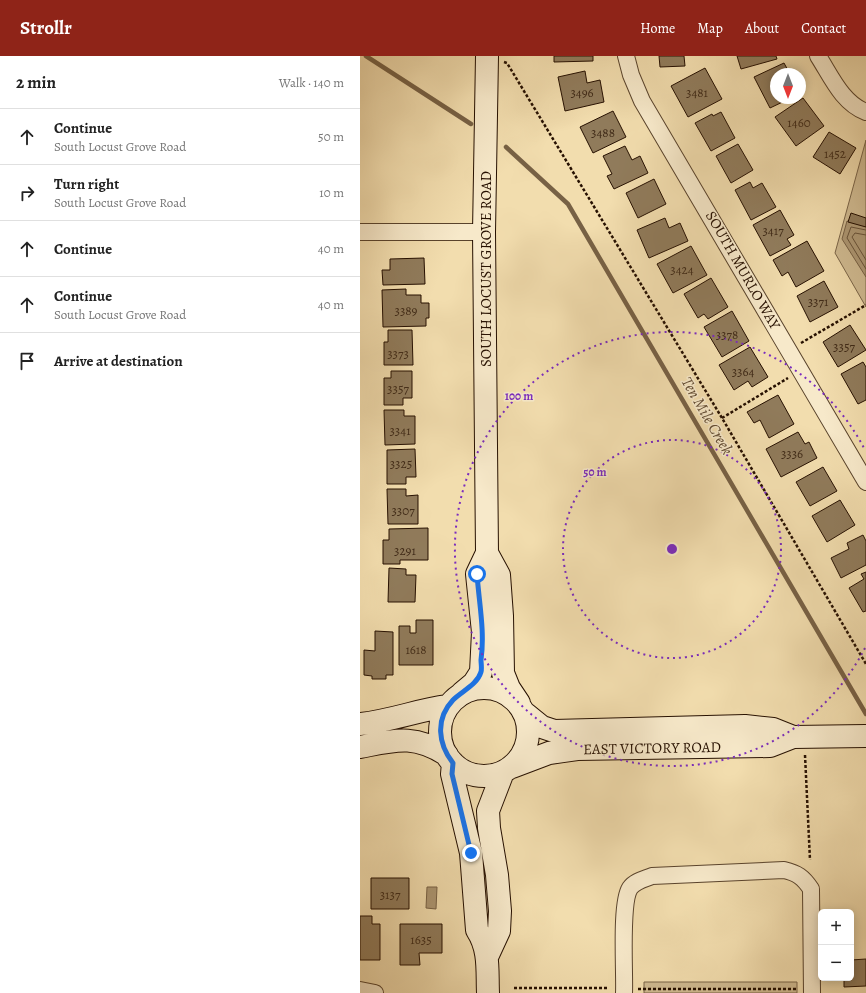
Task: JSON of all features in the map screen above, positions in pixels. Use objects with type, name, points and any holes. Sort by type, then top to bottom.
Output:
[{"type":"main road","name":"SOUTH LOCUST GROVE ROAD","points":[[455,700],[474,683],[481,672],[483,632],[477,574],[487,553],[484,232],[497,60]]},
{"type":"main road","name":"SOUTH LOCUST GROVE ROAD","points":[[487,553],[499,575],[502,616],[503,673],[509,688],[522,709]]},
{"type":"main road","points":[[360,724],[392,719],[455,700],[484,687],[497,689],[509,694],[522,709],[529,727],[528,740],[519,759],[507,769],[482,776],[467,772],[426,743],[414,740],[396,740],[360,747]]},
{"type":"main road","points":[[455,700],[441,725],[440,735],[450,759],[452,774],[471,853],[477,930],[483,940],[487,957],[488,993]]},
{"type":"main road","name":"EAST VICTORY ROAD","points":[[522,709],[542,727],[554,731],[745,726],[772,729],[792,737]]},
{"type":"main road","name":"EAST VICTORY ROAD","points":[[507,769],[548,753],[577,749],[770,746],[792,737],[866,736]]},
{"type":"main road","points":[[487,957],[499,931],[500,911],[497,875],[489,828],[488,811],[507,769]]},
{"type":"street","name":"SOUTH MURLO WAY","points":[[626,56],[631,75],[642,101],[866,482]]},
{"type":"street","points":[[818,56],[842,94],[860,110],[866,112]]},
{"type":"street","points":[[360,232],[484,232]]},
{"type":"street","points":[[624,991],[625,910],[630,888],[639,880],[652,876],[784,870],[804,878],[811,889],[812,900],[805,991]]},
{"type":"street","points":[[360,990],[375,993]]},
{"type":"path","points":[[497,60],[722,418],[866,664]]},
{"type":"path","points":[[789,350],[866,305]]},
{"type":"path","points":[[722,418],[790,378]]},
{"type":"path","points":[[805,755],[810,860]]},
{"type":"path","points":[[514,988],[624,991],[805,991]]},
{"type":"shaded area","points":[[866,140],[866,307],[835,253]]},
{"type":"shaded area","points":[[644,982],[797,982],[797,993],[644,993]]},
{"type":"water","points":[[847,221],[866,226],[866,277],[842,239]]},
{"type":"water","points":[[427,887],[437,887],[436,909],[426,908]]},
{"type":"building","points":[[554,56],[593,56],[593,61],[554,62]]},
{"type":"building","points":[[659,56],[684,56],[685,66],[660,67]]},
{"type":"building","points":[[737,56],[776,56],[777,59],[741,69]]},
{"type":"building","points":[[784,63],[787,68],[773,68]]},
{"type":"building","points":[[705,68],[722,99],[688,117],[671,86]]},
{"type":"building","points":[[770,70],[770,104],[778,104],[770,108],[754,77]]},
{"type":"building","points":[[585,71],[587,83],[600,80],[604,102],[565,111],[558,77]]},
{"type":"building","points":[[806,102],[824,126],[796,146],[775,117],[794,104],[806,104]]},
{"type":"building","points":[[613,111],[626,137],[593,153],[580,127]]},
{"type":"building","points":[[721,112],[735,138],[711,151],[695,123],[712,114],[713,116]]},
{"type":"building","points":[[829,132],[856,148],[840,174],[813,157]]},
{"type":"building","points":[[738,144],[753,170],[731,183],[716,156]]},
{"type":"building","points":[[625,146],[632,160],[640,156],[648,173],[614,189],[607,176],[612,174],[603,156]]},
{"type":"building","points":[[654,179],[666,204],[638,218],[626,193]]},
{"type":"building","points":[[750,182],[753,188],[762,183],[776,207],[751,220],[735,190]]},
{"type":"building","points":[[780,210],[794,235],[787,239],[791,245],[770,256],[753,225]]},
{"type":"building","points":[[851,213],[866,218],[866,227],[848,222]]},
{"type":"building","points":[[665,218],[669,228],[680,223],[688,241],[649,258],[637,230]]},
{"type":"building","points":[[807,241],[824,271],[796,287],[788,272],[782,276],[773,260]]},
{"type":"building","points":[[691,246],[707,275],[673,293],[657,264]]},
{"type":"building","points":[[424,258],[425,284],[383,285],[382,270],[390,270],[390,259]]},
{"type":"building","points":[[711,278],[728,307],[708,319],[704,314],[698,318],[684,294]]},
{"type":"building","points":[[824,281],[838,307],[810,322],[797,296]]},
{"type":"building","points":[[406,289],[406,295],[421,295],[421,303],[429,303],[429,318],[426,318],[426,326],[383,327],[382,290]]},
{"type":"building","points":[[732,311],[749,341],[722,357],[704,327]]},
{"type":"building","points":[[850,325],[866,350],[838,367],[823,342]]},
{"type":"building","points":[[388,330],[412,330],[413,365],[384,365],[384,342],[388,342]]},
{"type":"building","points":[[750,347],[768,377],[752,387],[748,381],[734,390],[719,365]]},
{"type":"building","points":[[863,362],[866,367],[866,400],[858,404],[841,374]]},
{"type":"building","points":[[391,371],[412,371],[412,398],[403,398],[403,405],[384,405],[384,378],[391,378]]},
{"type":"building","points":[[778,395],[794,424],[769,438],[760,420],[754,423],[747,412]]},
{"type":"building","points":[[384,410],[404,410],[404,416],[415,416],[415,444],[385,445]]},
{"type":"building","points":[[798,432],[805,444],[809,442],[817,458],[781,477],[766,449]]},
{"type":"building","points":[[415,449],[416,477],[406,477],[406,484],[387,484],[387,450]]},
{"type":"building","points":[[823,467],[837,491],[810,506],[796,482]]},
{"type":"building","points":[[387,489],[406,489],[406,496],[418,495],[418,524],[388,524]]},
{"type":"building","points":[[840,500],[855,525],[827,542],[812,516]]},
{"type":"building","points":[[428,528],[428,560],[400,560],[400,564],[383,564],[383,540],[389,540],[389,529]]},
{"type":"building","points":[[863,535],[866,541],[866,565],[841,578],[831,558],[849,549],[847,543]]},
{"type":"building","points":[[389,568],[406,569],[406,575],[416,575],[415,602],[388,602]]},
{"type":"building","points":[[866,572],[866,611],[863,612],[849,588],[864,579],[861,574]]},
{"type":"building","points":[[416,620],[433,620],[433,665],[399,665],[399,626],[410,626],[410,633],[416,633]]},
{"type":"building","points":[[375,631],[393,632],[393,675],[386,675],[386,679],[372,679],[372,676],[364,675],[364,650],[375,651]]},
{"type":"building","points":[[371,878],[409,878],[409,909],[371,909]]},
{"type":"building","points":[[360,916],[372,916],[372,924],[380,924],[380,960],[360,960]]},
{"type":"building","points":[[400,924],[442,924],[442,953],[419,953],[420,965],[400,965]]},
{"type":"building","points":[[866,959],[866,986],[844,987],[844,981],[854,981],[854,960]]},
{"type":"waterway","name":"Ten Mile Creek","points":[[366,56],[471,124]]},
{"type":"waterway","name":"Ten Mile Creek","points":[[506,147],[568,204],[866,714]]},
{"type":"route","points":[[471,853],[452,774],[453,763],[442,745],[440,735],[443,715],[448,706],[454,699],[474,683],[481,672],[483,632],[479,608],[477,574]]}]
